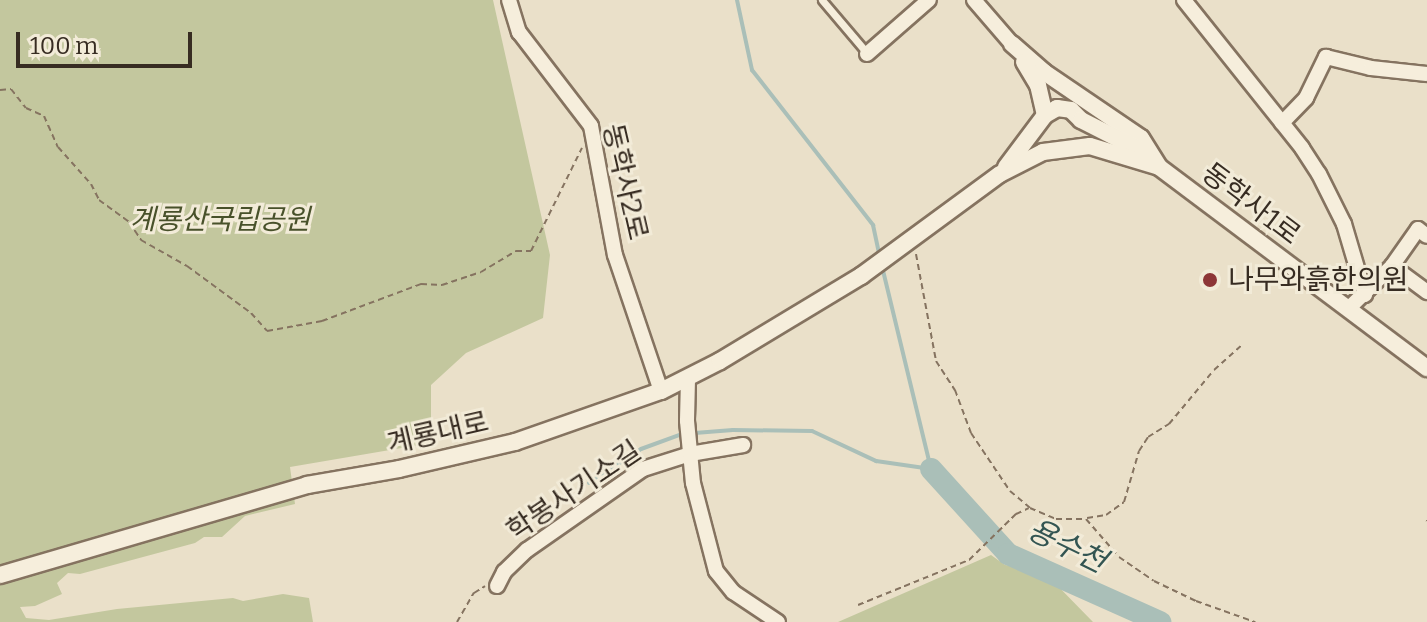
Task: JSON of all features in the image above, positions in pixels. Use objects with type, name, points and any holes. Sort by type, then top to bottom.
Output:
[{"type":"street","name":"동학사2로","points":[[509,0],[519,32],[591,126],[615,255],[661,391]]},
{"type":"street","points":[[867,54],[929,0]]},
{"type":"street","points":[[974,0],[1012,44],[1044,72],[1141,138],[1156,162]]},
{"type":"street","points":[[1184,0],[1302,148],[1336,208],[1365,295]]},
{"type":"street","points":[[1012,44],[1038,85],[1044,142],[1062,150]]},
{"type":"street","points":[[1282,123],[1306,98],[1326,57],[1371,68],[1427,74]]},
{"type":"street","points":[[1044,72],[1067,109],[1156,162]]},
{"type":"street","points":[[1000,174],[1043,118],[1057,108],[1067,109]]},
{"type":"street","points":[[1062,150],[1083,134],[1081,120]]},
{"type":"street","points":[[907,240],[1000,174],[1043,152],[1090,146],[1156,162]]},
{"type":"street","name":"동학사1로","points":[[1156,162],[1427,368]]},
{"type":"street","points":[[1348,309],[1392,266],[1418,229],[1427,236]]},
{"type":"street","name":"계룡대로","points":[[0,575],[307,485],[399,469],[515,442],[661,391],[688,379],[861,276],[907,240]]},
{"type":"street","points":[[1392,266],[1427,292]]},
{"type":"street","points":[[688,379],[687,421],[693,483],[716,571],[733,592],[778,622]]},
{"type":"street","name":"학봉사기소길","points":[[501,579],[527,550],[643,469],[689,448],[743,445]]},
{"type":"lane","points":[[822,0],[867,54]]},
{"type":"path","points":[[0,90],[11,89],[26,108],[44,116],[66,158],[91,184],[99,200],[129,222],[141,240],[187,266],[251,313],[267,331],[322,321],[421,284],[442,285],[481,272],[516,251],[531,251],[582,149],[594,137]]},
{"type":"path","points":[[907,240],[936,361],[946,372],[990,466],[1010,491],[1030,508],[1056,519],[1106,515],[1124,502],[1139,451],[1148,437],[1169,424],[1214,370],[1241,346]]},
{"type":"path","points":[[858,605],[961,564],[1016,514],[1030,508]]},
{"type":"path","points":[[1086,519],[1119,557],[1154,581],[1196,601],[1255,622]]},
{"type":"path","points":[[457,622],[474,593],[501,579]]},
{"type":"green space","name":"계룡산국립공원","points":[[0,0],[493,0],[550,255],[543,318],[466,353],[431,385],[431,443],[290,467],[295,504],[245,516],[222,537],[204,537],[195,543],[80,574],[68,573],[57,583],[62,594],[35,606],[20,607],[26,618],[49,620],[117,609],[233,598],[243,601],[283,594],[309,598],[313,622],[0,622]]},
{"type":"green space","points":[[991,555],[1005,565],[1029,568],[1049,577],[1093,622],[838,622]]},
{"type":"waterway","points":[[737,0],[752,70],[873,225],[880,258]]},
{"type":"waterway","points":[[589,483],[641,449],[682,434],[733,430],[812,431],[876,461],[931,469],[882,267]]},
{"type":"waterway","name":"용수천","points":[[931,469],[1008,554],[1160,622]]},
{"type":"place","name":"나무와흙한의원","points":[[1210,280]]}]
